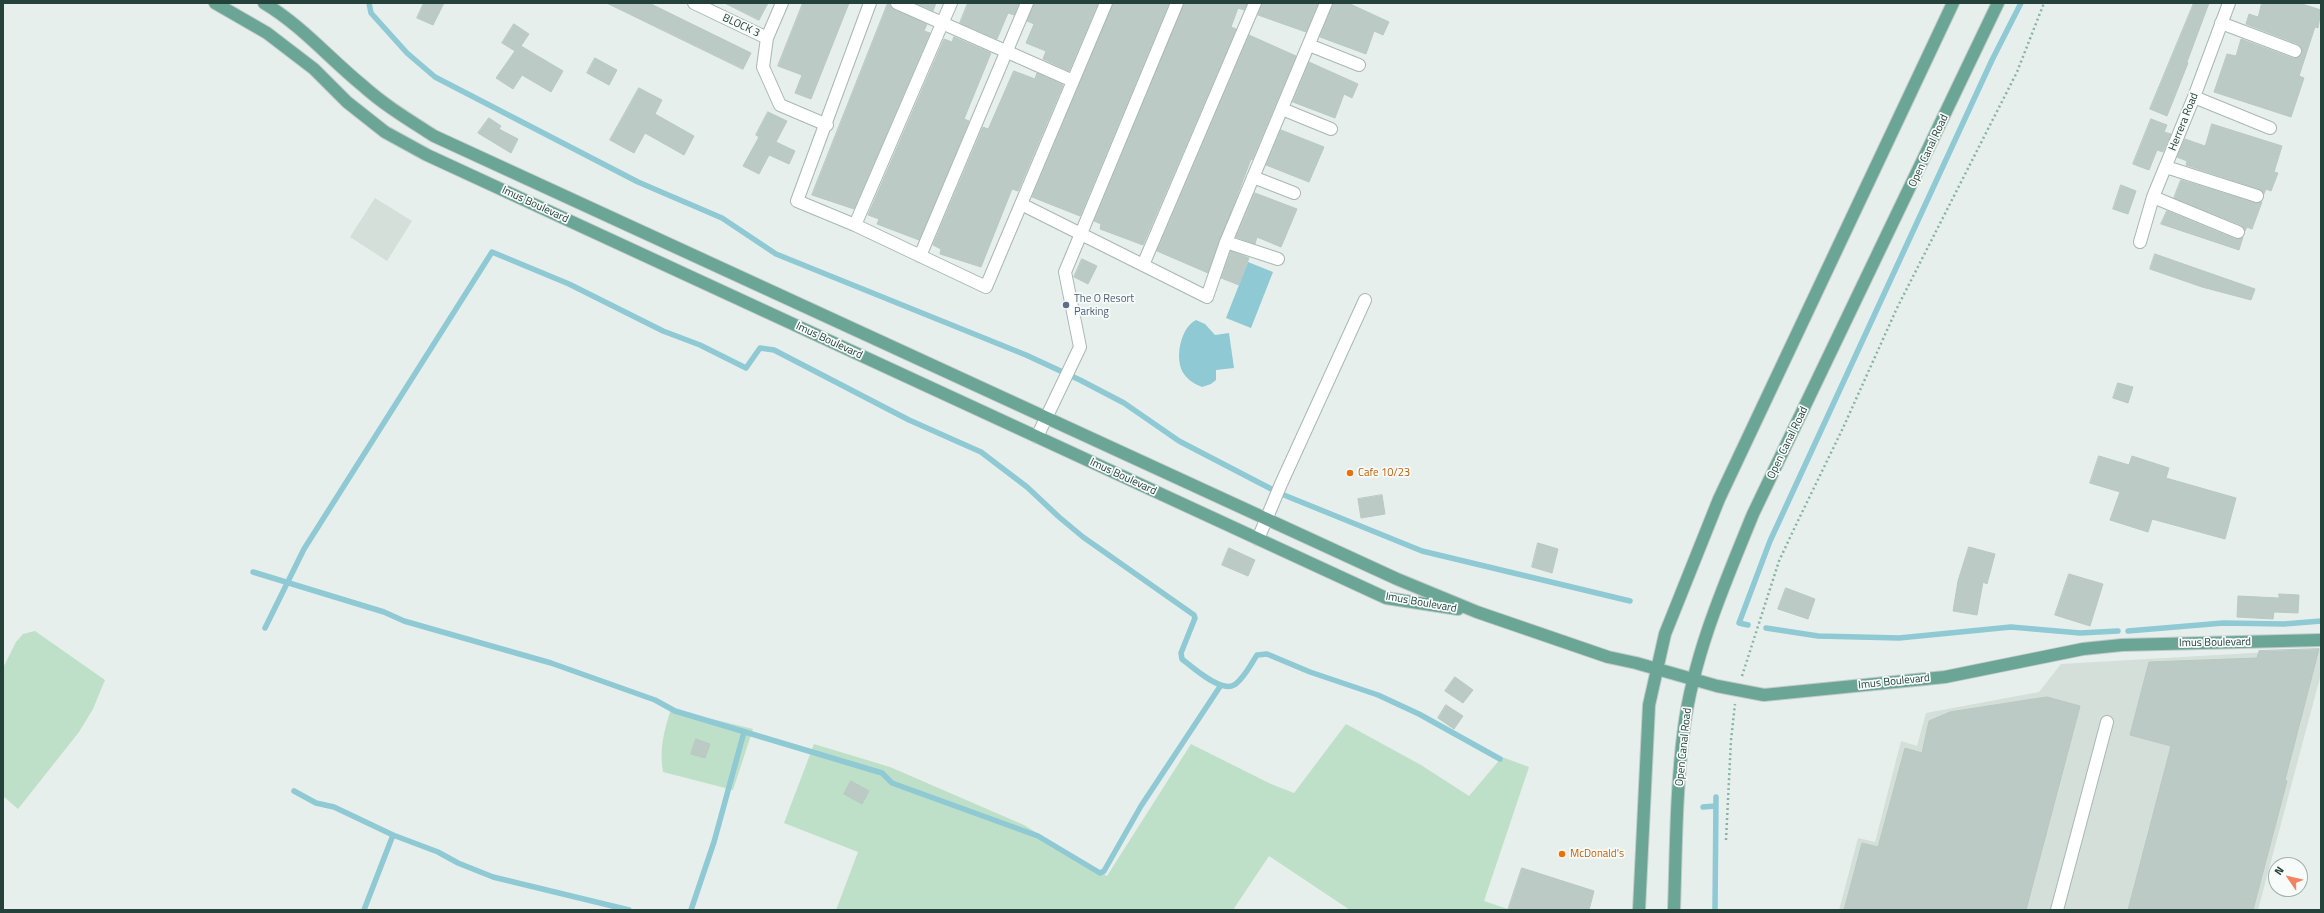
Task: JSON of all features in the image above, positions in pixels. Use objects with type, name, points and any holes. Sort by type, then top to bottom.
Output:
[{"type":"main road","name":"Imus Boulevard","points":[[215,3],[267,33],[314,69],[347,102],[374,123],[427,155],[1386,598],[1477,612]]},
{"type":"main road","name":"Imus Boulevard","points":[[264,3],[287,18],[362,86],[398,113],[434,136],[1397,579],[1477,612],[1608,657],[1656,668],[1694,680],[1738,691],[1764,695],[1945,676],[2082,649],[2122,645],[2321,640]]},
{"type":"main road","points":[[1639,910],[1648,711],[1664,634],[1719,499],[1953,3]]},
{"type":"main road","name":"Open Canal Road","points":[[1674,910],[1684,728],[1694,680],[1718,600],[1753,514],[1905,202],[1998,3]]},
{"type":"street","name":"BLOCK 3","points":[[694,3],[767,38]]},
{"type":"street","points":[[782,3],[767,38],[763,67],[780,105],[827,125]]},
{"type":"street","points":[[870,3],[827,125],[797,201],[855,226],[986,287],[1106,3]]},
{"type":"street","points":[[897,3],[1073,81]]},
{"type":"street","points":[[855,226],[951,3]]},
{"type":"street","points":[[920,256],[1027,3]]},
{"type":"street","points":[[1037,437],[1080,347],[1065,272],[1178,3]]},
{"type":"street","points":[[1143,265],[1255,3]]},
{"type":"street","points":[[1021,204],[1207,296],[1226,242],[1326,3]]},
{"type":"street","name":"Herrera Road","points":[[2140,242],[2153,197],[2194,97],[2228,3]]},
{"type":"street","points":[[2221,23],[2296,51]]},
{"type":"street","points":[[1309,45],[1359,65]]},
{"type":"street","points":[[2194,97],[2270,128]]},
{"type":"street","points":[[1282,109],[1331,129]]},
{"type":"street","points":[[2166,167],[2257,196]]},
{"type":"street","points":[[1254,177],[1294,193]]},
{"type":"street","points":[[2153,197],[2238,232]]},
{"type":"street","points":[[1226,242],[1278,259]]},
{"type":"street","points":[[1258,539],[1281,484],[1365,300]]},
{"type":"street","points":[[2057,910],[2107,722]]},
{"type":"path","points":[[1726,840],[1733,718],[1738,691],[1779,561],[1897,308],[2016,72],[2044,3]]},
{"type":"shaded area","points":[[375,198],[412,221],[387,261],[350,237]]},
{"type":"shaded area","points":[[2321,649],[2321,674],[2272,857],[2268,857],[2268,873],[2258,910],[1839,910],[1858,838],[1875,842],[1901,741],[1917,746],[1926,713],[2039,692],[2061,664]]},
{"type":"green space","points":[[35,631],[105,680],[93,709],[79,732],[18,809],[3,796],[3,668],[16,642],[23,634]]},
{"type":"green space","points":[[671,709],[753,729],[733,790],[663,772],[663,740]]},
{"type":"green space","points":[[1346,724],[1421,765],[1469,796],[1502,757],[1529,767],[1484,901],[1511,910],[1350,910],[1269,856],[1233,910],[836,910],[858,852],[784,823],[814,744],[890,767],[1024,825],[1107,876],[1191,744],[1271,784],[1294,793]]},
{"type":"water","points":[[1248,262],[1273,272],[1251,328],[1226,318]]},
{"type":"water","points":[[1196,320],[1205,324],[1215,335],[1229,333],[1234,368],[1216,370],[1216,380],[1211,384],[1202,387],[1192,382],[1184,374],[1179,361],[1180,345],[1183,337],[1190,324]]},
{"type":"building","points":[[424,3],[444,3],[433,25],[417,18]]},
{"type":"building","points":[[607,3],[649,3],[751,53],[743,69]]},
{"type":"building","points":[[725,3],[768,3],[759,20]]},
{"type":"building","points":[[803,3],[849,3],[811,99],[795,93],[802,75],[778,66]]},
{"type":"building","points":[[888,3],[894,10],[927,24],[924,31],[930,33],[854,209],[812,195]]},
{"type":"building","points":[[916,3],[936,3],[933,11]]},
{"type":"building","points":[[968,3],[1019,3],[1014,15],[1008,13],[997,39],[960,23]]},
{"type":"building","points":[[1034,3],[1098,3],[1069,71],[1043,59],[1046,51],[1026,43],[1034,24],[1027,21]]},
{"type":"building","points":[[1113,3],[1169,3],[1080,216],[1032,197]]},
{"type":"building","points":[[1184,3],[1247,3],[1244,10],[1238,8],[1231,27],[1236,29],[1143,245],[1100,229],[1101,224],[1094,221]]},
{"type":"building","points":[[1262,3],[1318,3],[1306,32],[1258,15]]},
{"type":"building","points":[[1333,3],[1348,3],[1389,22],[1383,35],[1374,31],[1366,54],[1320,37]]},
{"type":"building","points":[[2194,3],[2209,3],[2187,62],[2188,63],[2167,116],[2150,109]]},
{"type":"building","points":[[2262,3],[2299,3],[2321,10],[2318,28],[2315,27],[2299,76],[2304,78],[2291,117],[2214,92],[2227,54],[2236,56],[2241,39],[2292,58],[2297,58],[2302,54],[2302,49],[2298,44],[2246,24],[2249,14],[2258,17]]},
{"type":"building","points":[[514,24],[529,34],[521,46],[563,71],[551,92],[522,75],[513,89],[496,78],[515,51],[502,43]]},
{"type":"building","points":[[1249,35],[1296,56],[1252,160],[1251,159],[1208,273],[1157,251]]},
{"type":"building","points":[[954,37],[991,53],[964,119],[969,121],[919,240],[877,224],[879,219],[868,215],[944,39],[952,42]]},
{"type":"building","points":[[595,58],[617,70],[609,85],[587,73]]},
{"type":"building","points":[[1309,62],[1358,84],[1352,98],[1344,94],[1335,118],[1293,102]]},
{"type":"building","points":[[1014,71],[1035,79],[1037,73],[1063,85],[1018,191],[1012,189],[981,267],[940,254],[941,249],[933,245],[983,127],[988,129]]},
{"type":"building","points":[[639,88],[662,100],[655,114],[694,136],[684,155],[645,133],[634,153],[610,140]]},
{"type":"building","points":[[768,112],[787,121],[776,142],[795,151],[789,164],[769,155],[759,174],[743,166],[759,137],[756,135]]},
{"type":"building","points":[[489,118],[501,126],[499,129],[518,139],[511,153],[478,133]]},
{"type":"building","points":[[2151,119],[2167,125],[2164,132],[2171,134],[2163,152],[2157,150],[2149,170],[2133,164]]},
{"type":"building","points":[[2212,124],[2282,146],[2274,172],[2278,173],[2271,191],[2266,189],[2264,194],[2259,189],[2186,165],[2187,161],[2177,157],[2185,139],[2205,146]]},
{"type":"building","points":[[1281,130],[1324,147],[1309,182],[1266,165]]},
{"type":"building","points":[[2181,180],[2255,203],[2262,202],[2252,229],[2247,227],[2245,231],[2241,225],[2174,198]]},
{"type":"building","points":[[2121,185],[2136,191],[2128,214],[2113,209]]},
{"type":"building","points":[[1255,193],[1297,209],[1281,247],[1257,237],[1255,244],[1236,237]]},
{"type":"building","points":[[2167,211],[2235,239],[2243,237],[2239,250],[2161,224]]},
{"type":"building","points":[[1231,251],[1249,258],[1239,285],[1221,278]]},
{"type":"building","points":[[2155,254],[2255,289],[2251,300],[2202,287],[2150,269]]},
{"type":"building","points":[[1082,259],[1097,266],[1088,284],[1074,277]]},
{"type":"building","points":[[2118,383],[2133,387],[2128,403],[2113,398]]},
{"type":"building","points":[[2099,456],[2129,465],[2132,456],[2169,468],[2166,478],[2236,498],[2225,539],[2152,519],[2148,532],[2110,520],[2120,492],[2090,483]]},
{"type":"building","points":[[1382,495],[1385,514],[1361,518],[1358,499]]},
{"type":"building","points":[[1538,543],[1558,549],[1552,573],[1532,567]]},
{"type":"building","points":[[1969,547],[1995,554],[1987,584],[1983,582],[1977,615],[1953,611],[1958,581]]},
{"type":"building","points":[[1229,548],[1255,560],[1248,576],[1222,565]]},
{"type":"building","points":[[2069,574],[2103,584],[2090,626],[2055,615]]},
{"type":"building","points":[[1786,588],[1815,599],[1808,619],[1778,609]]},
{"type":"building","points":[[2279,594],[2299,595],[2298,613],[2274,612],[2273,619],[2237,617],[2238,596],[2279,598]]},
{"type":"building","points":[[2319,649],[2285,780],[2287,781],[2253,910],[2128,910],[2171,746],[2130,735],[2149,662],[2257,658],[2259,651]]},
{"type":"building","points":[[1455,677],[1473,690],[1463,703],[1445,691]]},
{"type":"building","points":[[2047,697],[2080,706],[2026,910],[1844,910],[1862,843],[1878,847],[1905,748],[1922,753],[1929,721],[1950,712]]},
{"type":"building","points":[[1446,705],[1463,716],[1454,729],[1438,718]]},
{"type":"building","points":[[696,739],[710,744],[705,758],[691,754]]},
{"type":"building","points":[[851,781],[869,791],[862,804],[844,794]]},
{"type":"building","points":[[1522,868],[1594,891],[1589,910],[1508,910]]},
{"type":"waterway","points":[[369,3],[371,13],[407,53],[435,77],[638,182],[722,218],[776,254],[1026,355],[1080,380],[1124,403],[1179,441],[1279,493],[1422,551],[1630,601]]},
{"type":"waterway","points":[[1748,625],[1739,623],[1770,541],[1992,60],[2021,3]]},
{"type":"waterway","points":[[265,628],[304,549],[492,252],[569,284],[663,331],[700,345],[746,368],[760,348],[774,350],[909,420],[981,452],[1027,487],[1083,537],[1194,615],[1195,618],[1181,653],[1182,659],[1199,673],[1214,682],[1228,687],[1234,685],[1244,676],[1257,655],[1267,654],[1310,672],[1378,695],[1419,714],[1500,759]]},
{"type":"waterway","points":[[253,572],[384,612],[404,621],[551,663],[655,700],[675,711],[882,773],[892,783],[1038,836],[1100,873],[1104,871],[1141,806],[1221,685]]},
{"type":"waterway","points":[[2128,631],[2223,623],[2284,624],[2321,621]]},
{"type":"waterway","points":[[1766,628],[1818,636],[1899,638],[2011,627],[2080,633],[2118,631]]},
{"type":"waterway","points":[[691,910],[714,842],[744,732]]},
{"type":"waterway","points":[[294,791],[316,803],[334,807],[393,835],[438,852],[458,863],[493,877],[629,910]]},
{"type":"waterway","points":[[1715,910],[1716,797]]},
{"type":"waterway","points":[[1703,807],[1716,806]]},
{"type":"waterway","points":[[364,910],[393,835]]},
{"type":"place","name":"The O Resort Parking","points":[[1066,305]]},
{"type":"place","name":"Cafe 10/23","points":[[1350,473]]},
{"type":"place","name":"McDonald's","points":[[1562,854]]}]
